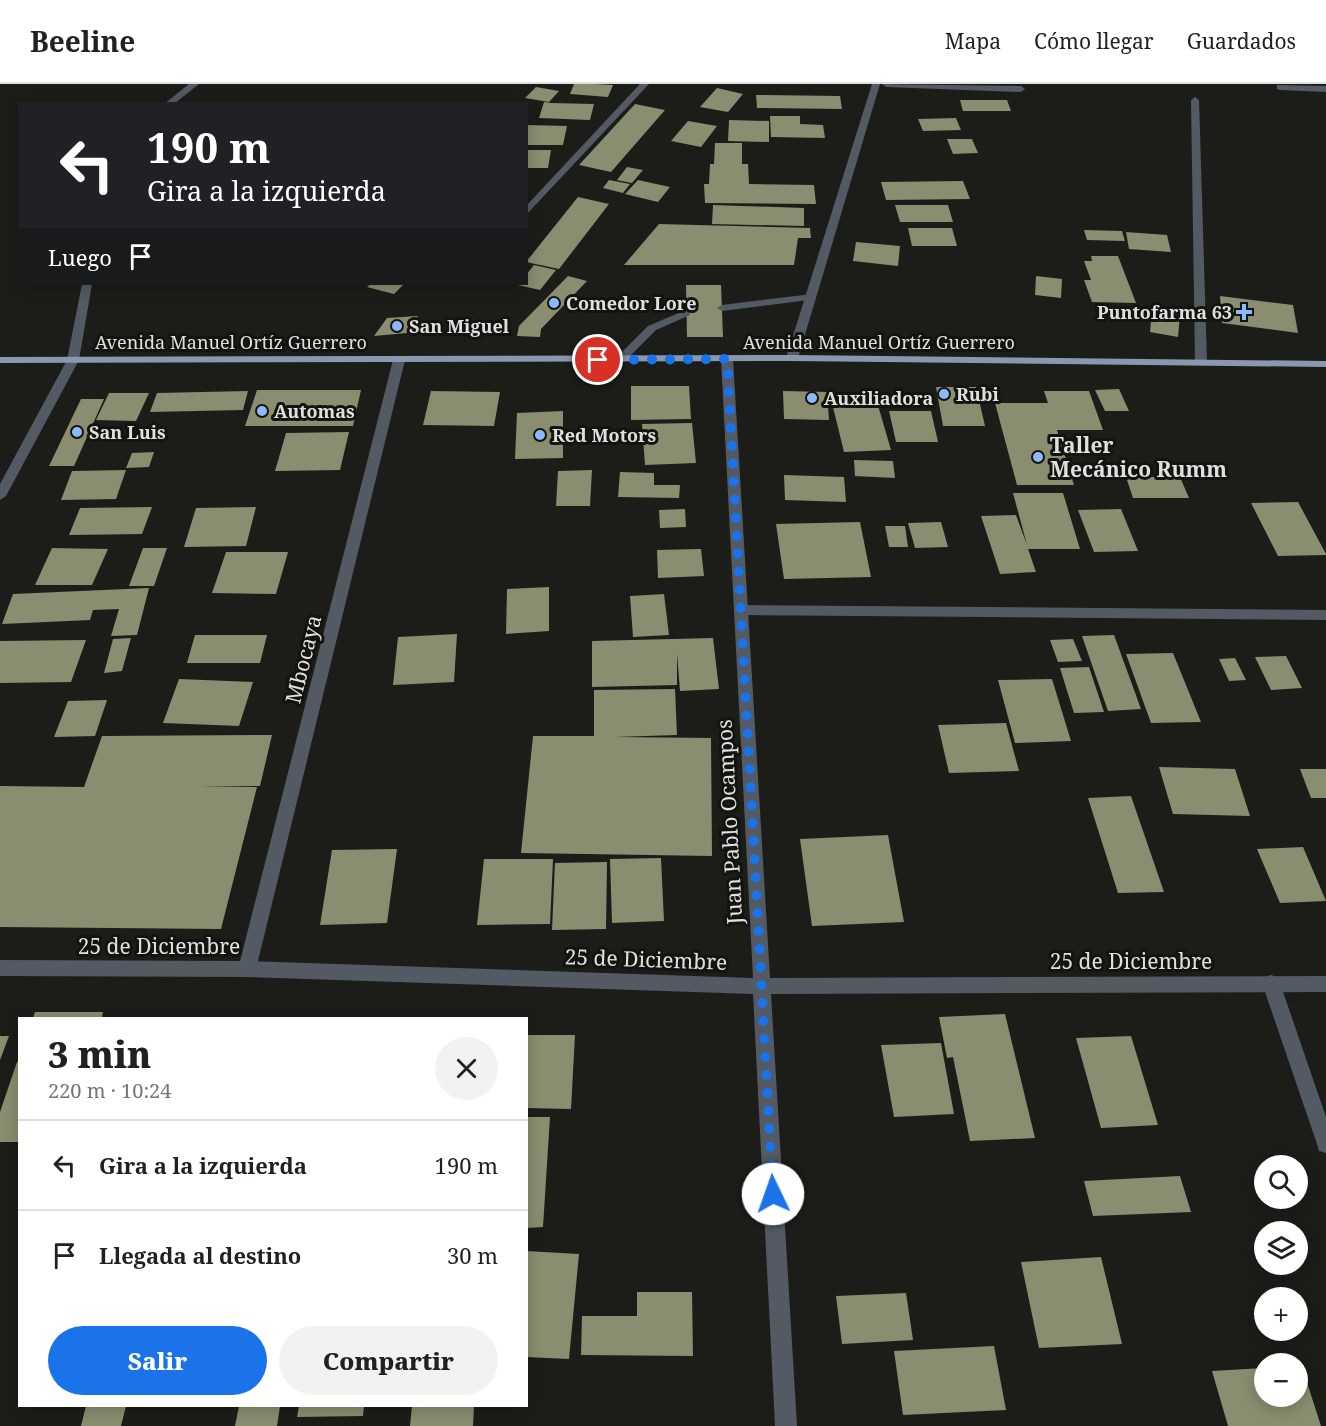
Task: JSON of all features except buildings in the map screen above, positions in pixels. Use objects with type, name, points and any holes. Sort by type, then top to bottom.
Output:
[{"type":"main road","name":"Avenida Manuel Ortíz Guerrero","points":[[0,360],[792,358],[1326,364]]},
{"type":"street","points":[[171,102],[195,84]]},
{"type":"street","points":[[528,210],[645,84]]},
{"type":"street","points":[[792,358],[876,84]]},
{"type":"street","points":[[886,84],[1021,89]]},
{"type":"street","points":[[1280,87],[1326,88]]},
{"type":"street","points":[[1195,100],[1201,362]]},
{"type":"street","points":[[0,496],[73,360],[87,285]]},
{"type":"street","points":[[722,308],[812,297]]},
{"type":"street","points":[[620,360],[652,328],[686,313]]},
{"type":"street","name":"Juan Pablo Ocampos","points":[[727,359],[786,1426]]},
{"type":"street","name":"Mbocaya","points":[[247,969],[399,360]]},
{"type":"street","points":[[741,610],[1326,615]]},
{"type":"street","name":"25 de Diciembre","points":[[0,968],[247,969],[761,986],[1326,984]]},
{"type":"street","points":[[1271,983],[1326,1144]]},
{"type":"place","name":"Comedor Lore","points":[[554,303]]},
{"type":"place","name":"Puntofarma 63","points":[[1244,312]]},
{"type":"place","name":"San Miguel","points":[[397,326]]},
{"type":"place","name":"Rubi","points":[[944,394]]},
{"type":"place","name":"Auxiliadora","points":[[812,398]]},
{"type":"place","name":"Automas","points":[[262,411]]},
{"type":"place","name":"San Luis","points":[[77,432]]},
{"type":"place","name":"Red Motors","points":[[540,435]]},
{"type":"place","name":"Taller Mecánico Rumm","points":[[1038,457]]},
{"type":"route","points":[[598,360],[727,359],[773,1194]]}]
